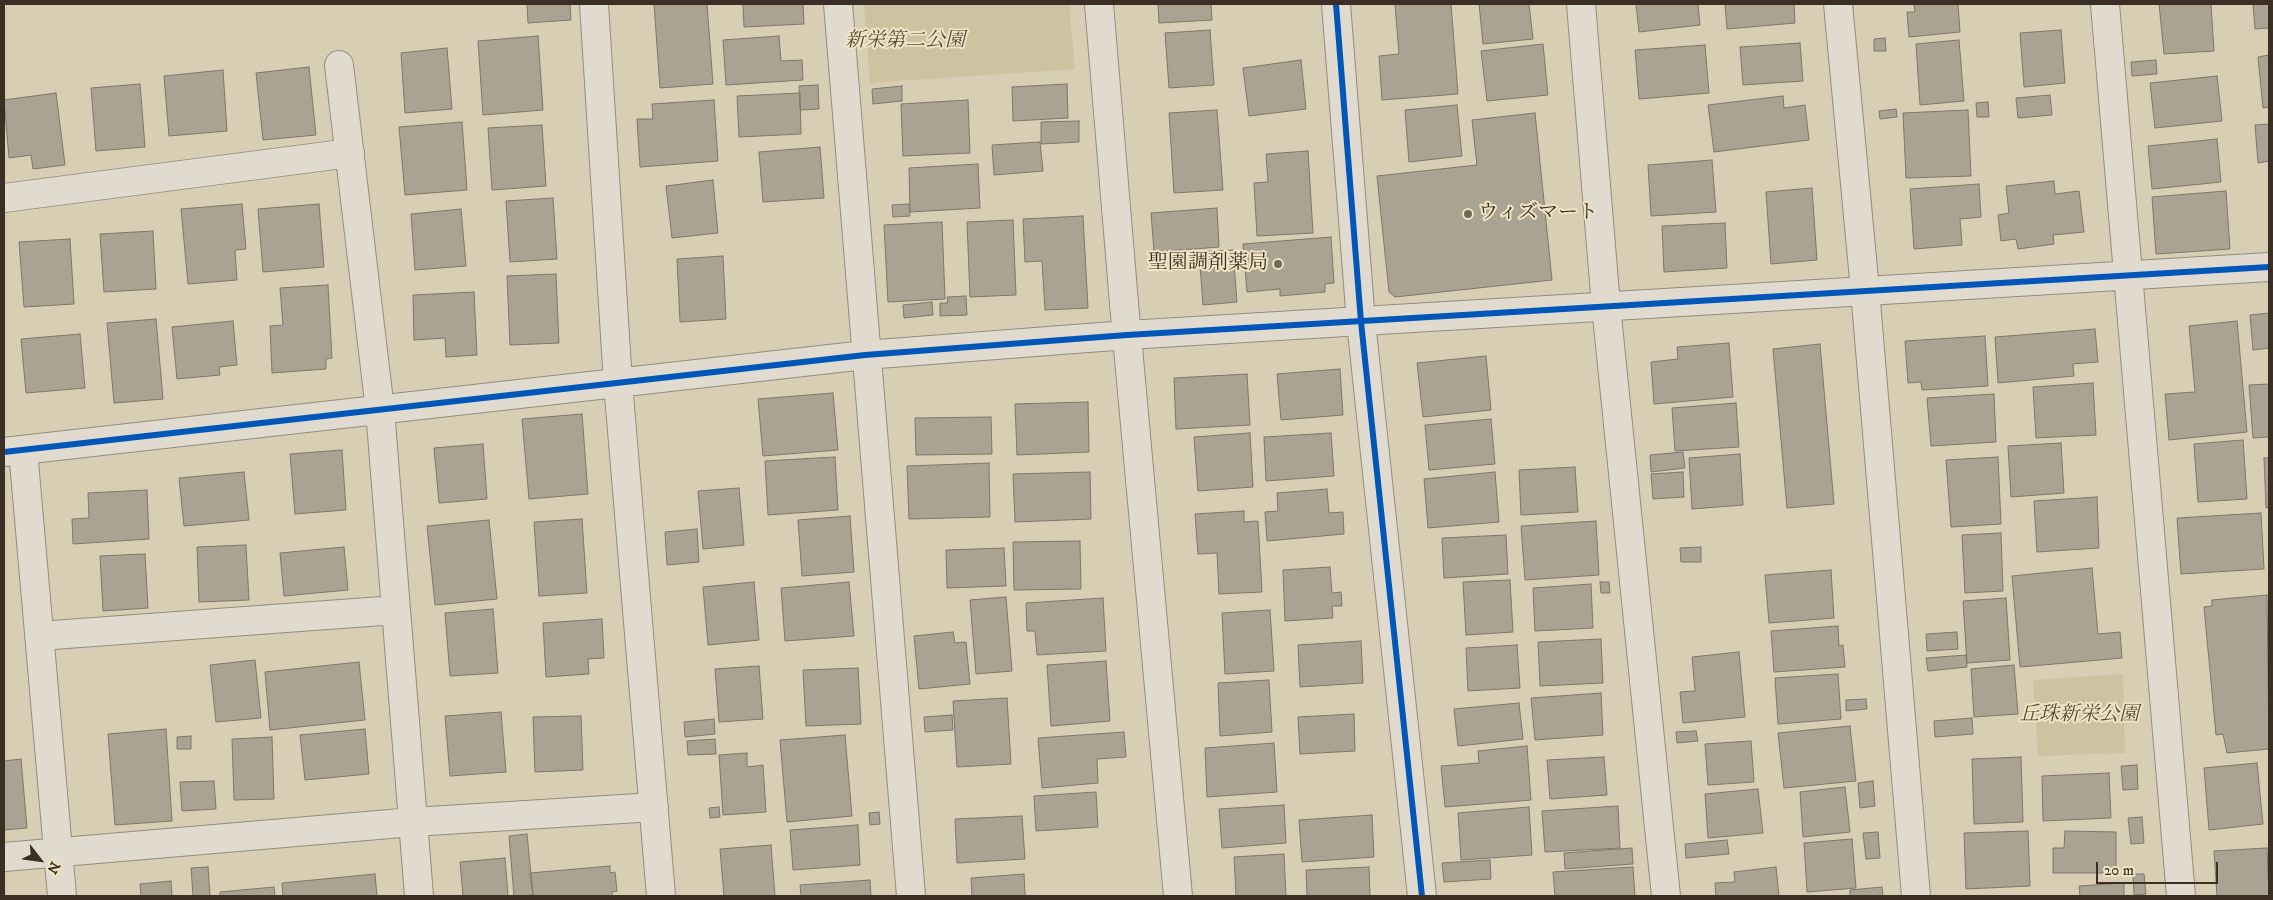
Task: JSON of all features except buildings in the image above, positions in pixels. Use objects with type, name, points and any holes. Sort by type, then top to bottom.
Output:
[{"type":"street","points":[[594,4],[618,383],[661,896]]},
{"type":"street","points":[[838,4],[865,355],[911,896]]},
{"type":"street","points":[[1099,4],[1178,896]]},
{"type":"street","points":[[1336,4],[1361,322],[1422,896]]},
{"type":"street","points":[[1581,4],[1606,306],[1666,896]]},
{"type":"street","points":[[1838,4],[1865,290],[1916,896]]},
{"type":"street","points":[[2105,4],[2181,896]]},
{"type":"street","points":[[339,64],[380,410],[419,896]]},
{"type":"street","points":[[4,198],[350,153]]},
{"type":"street","points":[[62,896],[39,636],[13,451],[865,355],[1127,335],[2269,267]]},
{"type":"street","points":[[39,636],[396,610]]},
{"type":"street","points":[[4,857],[413,822],[654,807]]},
{"type":"green space","name":"新栄第二公園","points":[[864,4],[1069,4],[1075,69],[870,83]]},
{"type":"green space","name":"丘珠新栄公園","points":[[2123,674],[2125,753],[2038,756],[2033,680]]},
{"type":"cycle path","points":[[1336,4],[1361,322],[1422,896]]},
{"type":"cycle path","points":[[4,452],[865,355],[1127,335],[2269,267]]},
{"type":"place","name":"ウィズマート","points":[[1468,214]]},
{"type":"place","name":"聖園調剤薬局","points":[[1278,264]]}]
